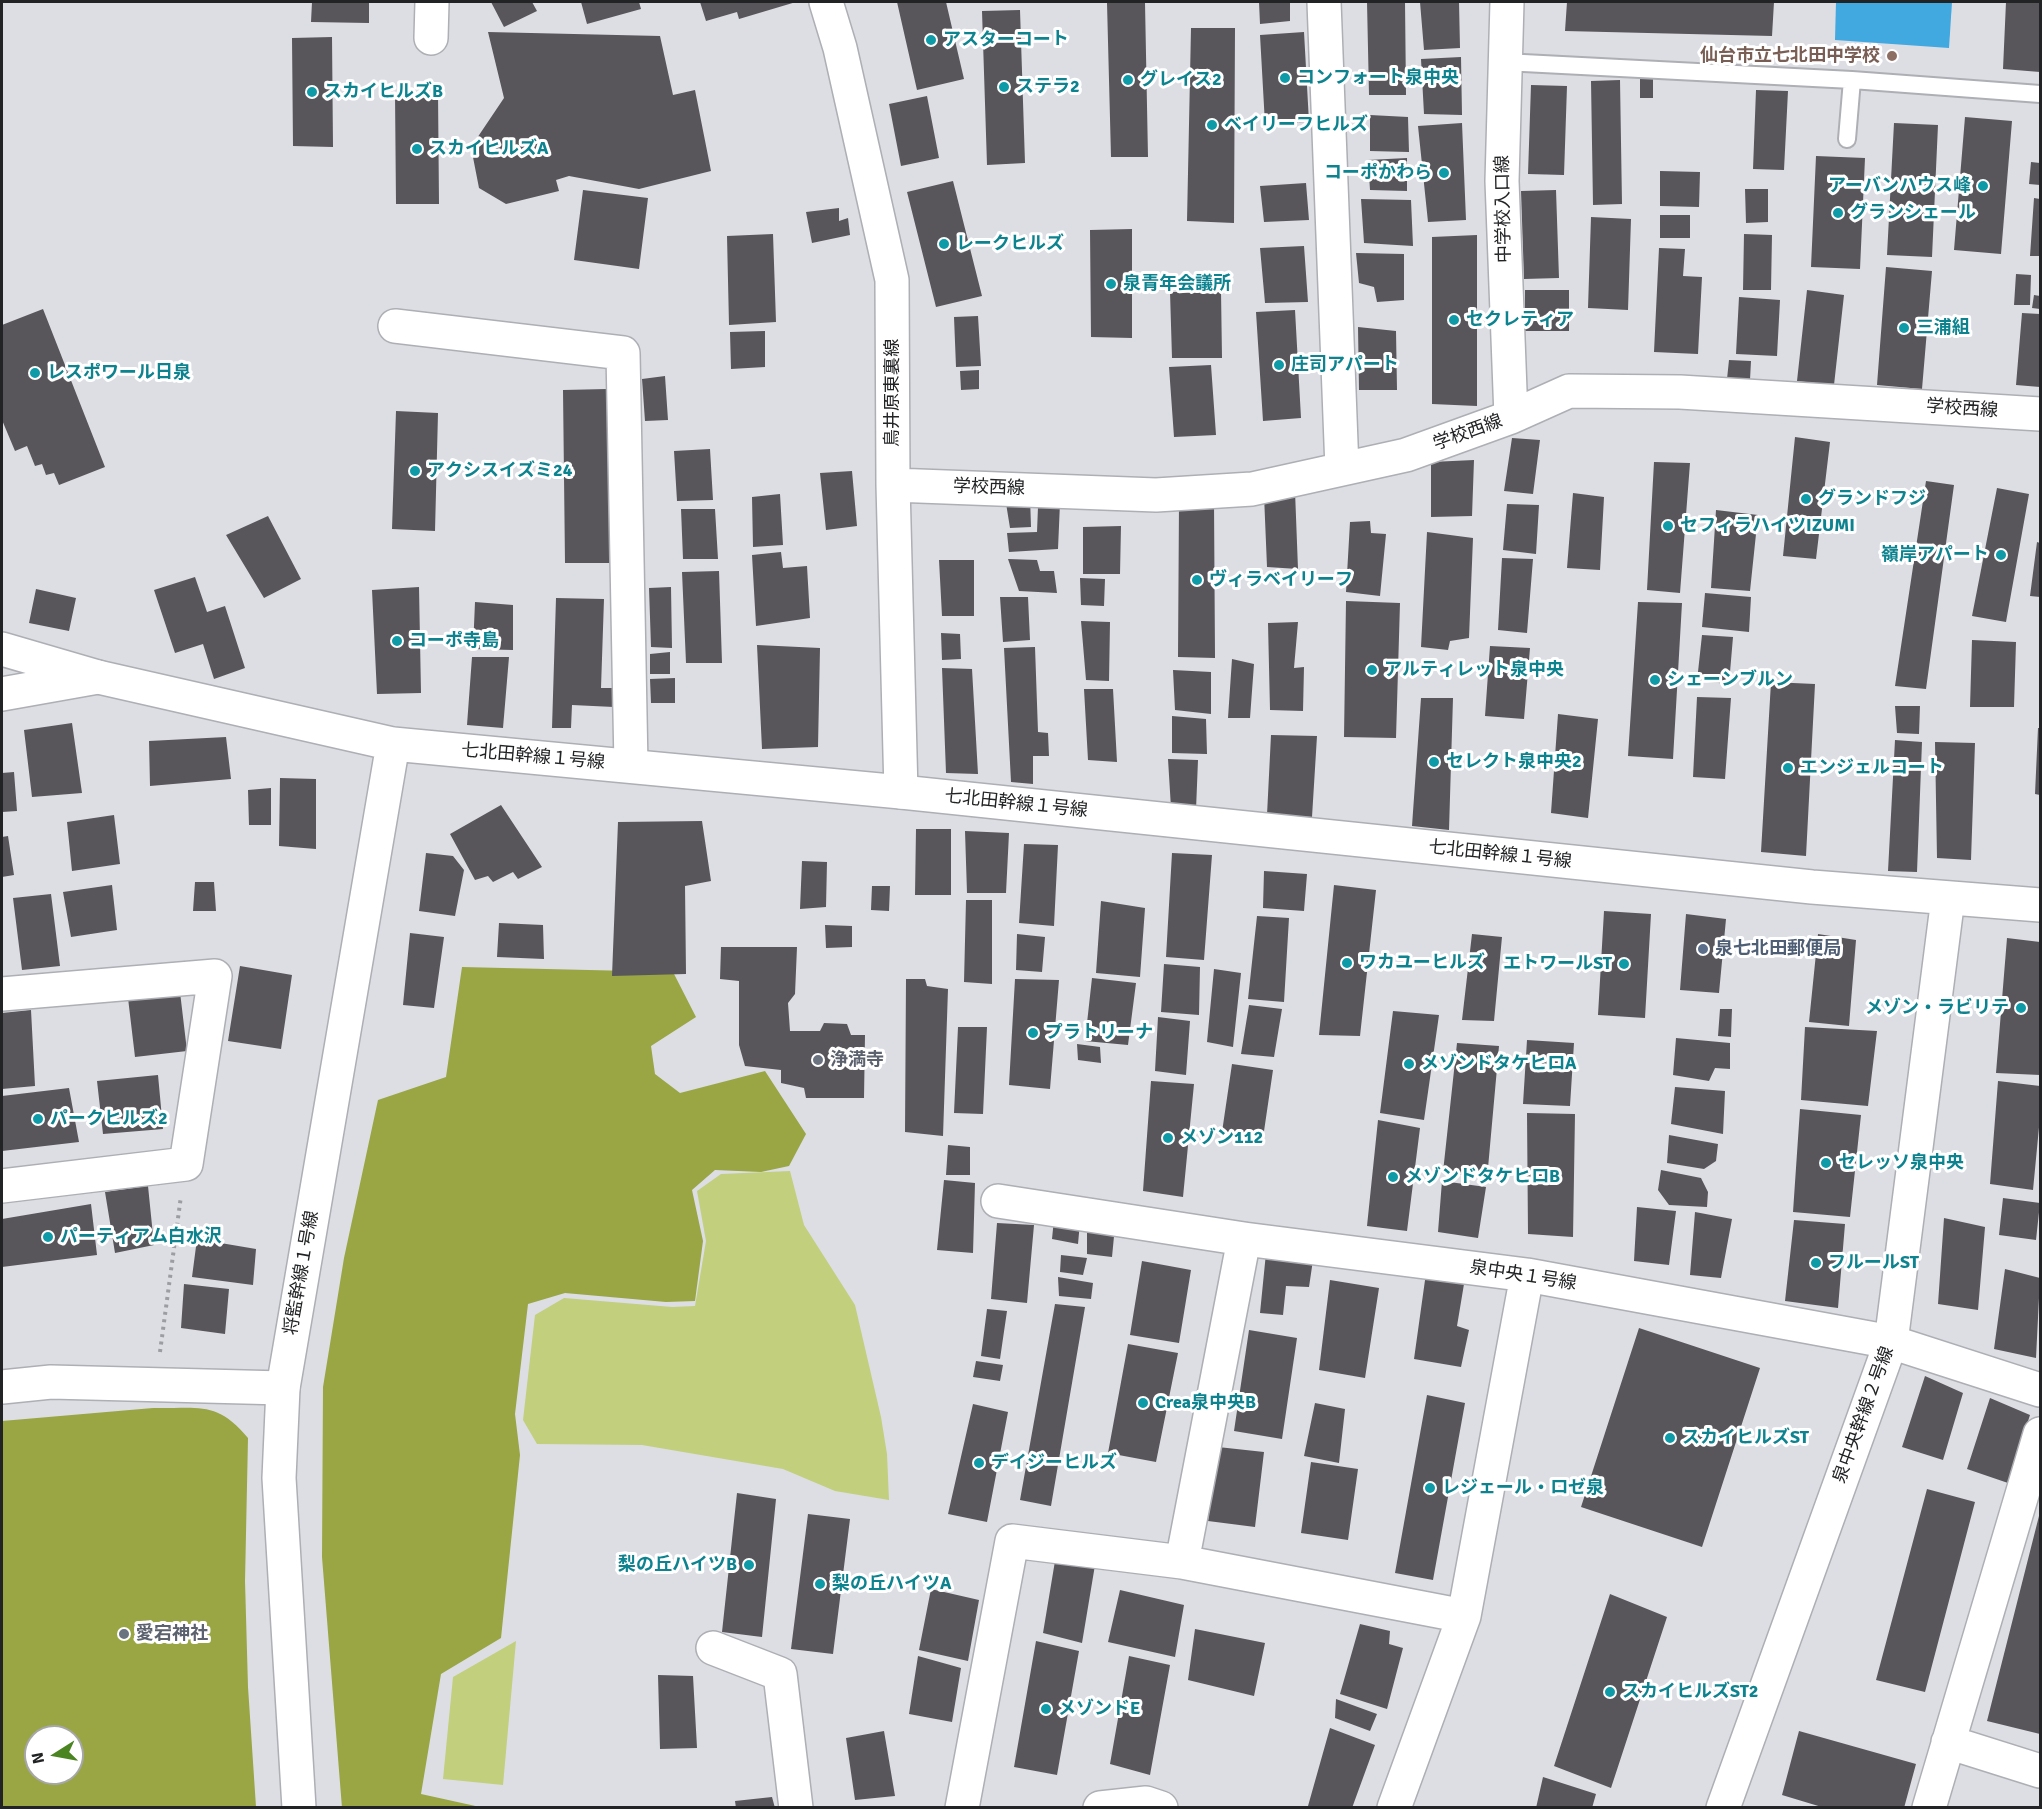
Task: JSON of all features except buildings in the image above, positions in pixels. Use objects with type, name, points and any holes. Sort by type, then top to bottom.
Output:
[{"type":"street","points":[[431,38],[432,2]]},
{"type":"street","name":"鳥井原東裏線","points":[[826,2],[840,48],[892,280],[893,485],[901,792]]},
{"type":"street","points":[[1324,2],[1342,469]]},
{"type":"street","name":"中学校入口線","points":[[1508,2],[1504,62],[1502,181],[1511,417]]},
{"type":"street","points":[[395,326],[623,353],[631,766]]},
{"type":"street","name":"学校西線","points":[[893,485],[1156,495],[1252,489],[1406,455],[1511,417],[1569,391],[1680,392],[2040,414]]},
{"type":"street","name":"七北田幹線１号線","points":[[2,649],[98,677],[393,744],[901,792],[1812,887],[2040,905]]},
{"type":"street","points":[[2,694],[98,677]]},
{"type":"street","name":"将監幹線１号線","points":[[299,1808],[279,1478],[283,1388],[393,744]]},
{"type":"street","name":"泉中央幹線２号線","points":[[1723,1808],[1891,1342],[1948,898]]},
{"type":"street","points":[[2,994],[215,976],[186,1164],[2,1186]]},
{"type":"street","name":"泉中央１号線","points":[[998,1201],[1244,1239],[1527,1275],[1891,1342],[2040,1390]]},
{"type":"street","points":[[1182,1562],[1244,1239]]},
{"type":"street","points":[[1394,1808],[1464,1616],[1527,1275]]},
{"type":"street","points":[[2,1387],[51,1382],[283,1388]]},
{"type":"street","points":[[1929,1808],[2040,1434]]},
{"type":"street","points":[[962,1808],[1012,1541],[1182,1562],[1464,1616]]},
{"type":"street","points":[[714,1648],[780,1674],[796,1808]]},
{"type":"street","points":[[1948,1742],[2040,1771]]},
{"type":"street","points":[[1100,1808],[1146,1803],[1161,1808]]},
{"type":"lane","points":[[1504,62],[1852,80],[2040,94]]},
{"type":"lane","points":[[1847,139],[1852,80]]},
{"type":"path","points":[[155,1386],[186,1164]]},
{"type":"green space","points":[[462,967],[673,972],[696,1017],[651,1046],[655,1074],[680,1093],[765,1071],[806,1134],[789,1166],[761,1172],[715,1170],[692,1190],[703,1241],[695,1301],[666,1302],[565,1293],[528,1304],[515,1414],[520,1455],[501,1638],[441,1674],[421,1794],[480,1807],[342,1808],[322,1557],[323,1387],[344,1258],[378,1100],[446,1077]]},
{"type":"green space","points":[[790,1171],[804,1225],[855,1305],[881,1417],[887,1454],[889,1500],[835,1491],[783,1469],[642,1445],[537,1444],[523,1420],[535,1315],[564,1298],[672,1307],[695,1306],[706,1241],[697,1191],[721,1174]]},
{"type":"green space","name":"愛宕神社","points":[[153,1408],[205,1409],[226,1417],[248,1438],[245,1581],[248,1687],[256,1807],[2,1807],[2,1421]]},
{"type":"green space","points":[[516,1641],[503,1785],[443,1779],[453,1677]]},
{"type":"water","points":[[1836,2],[1952,2],[1949,48],[1835,40]]},
{"type":"place","name":"アスターコート","points":[[931,40]]},
{"type":"place","name":"仙台市立七北田中学校","points":[[1892,56]]},
{"type":"place","name":"コンフォート泉中央","points":[[1285,78]]},
{"type":"place","name":"グレイス2","points":[[1128,80]]},
{"type":"place","name":"ステラ2","points":[[1004,87]]},
{"type":"place","name":"スカイヒルズB","points":[[312,92]]},
{"type":"place","name":"ベイリーフヒルズ","points":[[1212,125]]},
{"type":"place","name":"スカイヒルズA","points":[[417,149]]},
{"type":"place","name":"コーポかわら","points":[[1444,173]]},
{"type":"place","name":"アーバンハウス峰","points":[[1983,186]]},
{"type":"place","name":"グランシェール","points":[[1838,213]]},
{"type":"place","name":"レークヒルズ","points":[[944,244]]},
{"type":"place","name":"泉青年会議所","points":[[1111,284]]},
{"type":"place","name":"セクレティア","points":[[1454,320]]},
{"type":"place","name":"三浦組","points":[[1904,328]]},
{"type":"place","name":"庄司アパート","points":[[1279,365]]},
{"type":"place","name":"レスポワール日泉","points":[[35,373]]},
{"type":"place","name":"アクシスイズミ24","points":[[415,471]]},
{"type":"place","name":"グランドフジ","points":[[1806,499]]},
{"type":"place","name":"セフィラハイツIZUMI","points":[[1668,526]]},
{"type":"place","name":"嶺岸アパート","points":[[2001,555]]},
{"type":"place","name":"ヴィラベイリーフ","points":[[1197,580]]},
{"type":"place","name":"コーポ寺島","points":[[397,641]]},
{"type":"place","name":"アルティレット泉中央","points":[[1372,670]]},
{"type":"place","name":"シェーンブルン","points":[[1655,680]]},
{"type":"place","name":"セレクト泉中央2","points":[[1434,762]]},
{"type":"place","name":"エンジェルコート","points":[[1788,768]]},
{"type":"place","name":"泉七北田郵便局","points":[[1703,949]]},
{"type":"place","name":"ワカユーヒルズ","points":[[1347,963]]},
{"type":"place","name":"エトワールST","points":[[1624,964]]},
{"type":"place","name":"メゾン・ラビリテ","points":[[2021,1008]]},
{"type":"place","name":"プラトリーナ","points":[[1033,1033]]},
{"type":"place","name":"浄満寺","points":[[818,1060]]},
{"type":"place","name":"メゾンドタケヒロA","points":[[1409,1064]]},
{"type":"place","name":"パークヒルズ2","points":[[38,1119]]},
{"type":"place","name":"メゾン112","points":[[1168,1138]]},
{"type":"place","name":"セレッソ泉中央","points":[[1826,1163]]},
{"type":"place","name":"メゾンドタケヒロB","points":[[1393,1177]]},
{"type":"place","name":"パーティアム白水沢","points":[[48,1237]]},
{"type":"place","name":"フルールST","points":[[1816,1263]]},
{"type":"place","name":"Crea泉中央B","points":[[1143,1403]]},
{"type":"place","name":"スカイヒルズST","points":[[1670,1438]]},
{"type":"place","name":"デイジーヒルズ","points":[[979,1463]]},
{"type":"place","name":"レジェール・ロゼ泉","points":[[1430,1488]]},
{"type":"place","name":"梨の丘ハイツB","points":[[749,1565]]},
{"type":"place","name":"梨の丘ハイツA","points":[[820,1584]]},
{"type":"place","name":"愛宕神社","points":[[124,1634]]},
{"type":"place","name":"スカイヒルズST2","points":[[1610,1692]]},
{"type":"place","name":"メゾンドE","points":[[1046,1709]]}]
